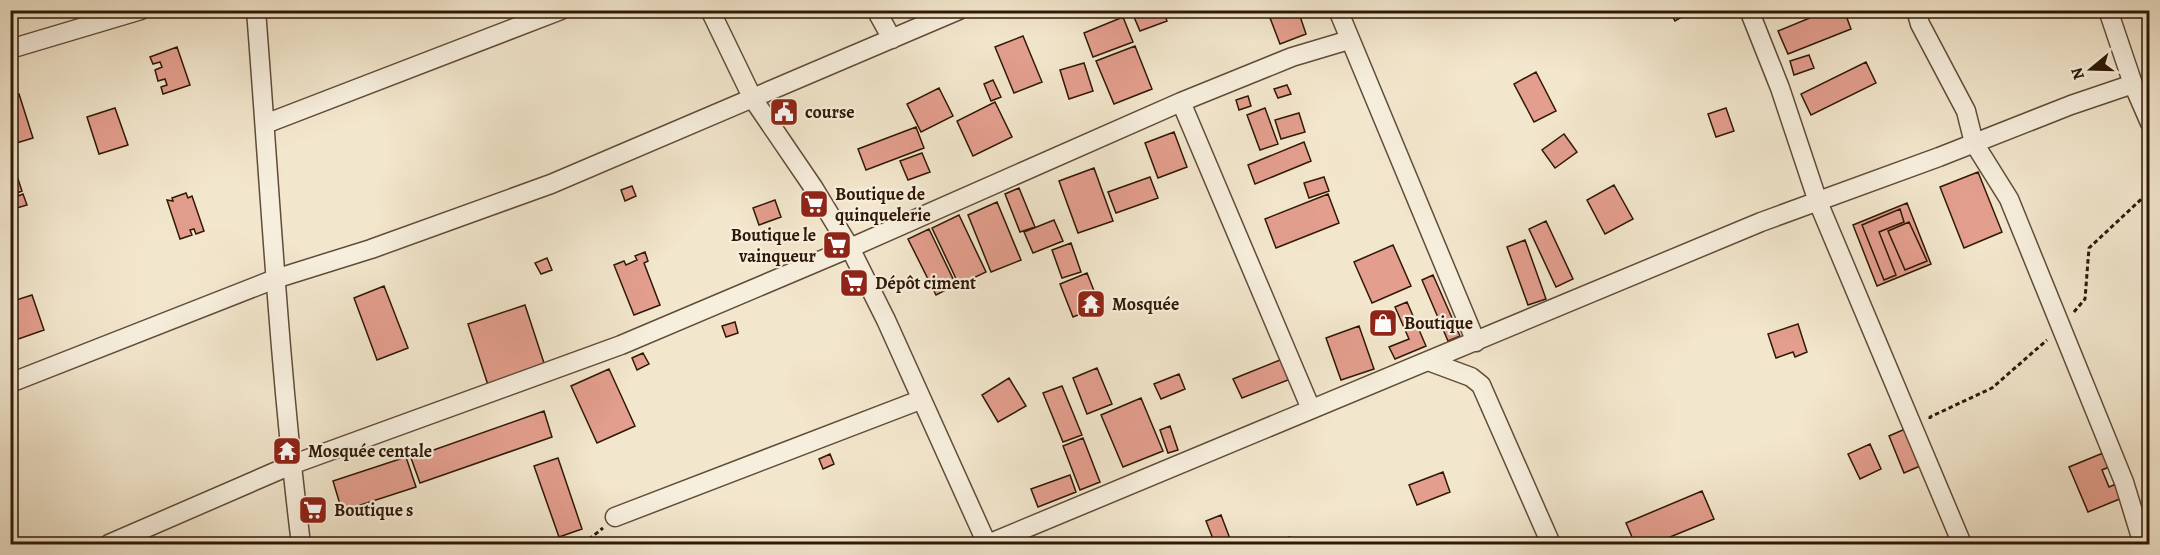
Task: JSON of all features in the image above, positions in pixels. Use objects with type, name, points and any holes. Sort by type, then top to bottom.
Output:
[{"type":"street","points":[[10,49],[141,10]]},
{"type":"street","points":[[256,10],[275,279],[291,465],[301,544]]},
{"type":"street","points":[[265,124],[561,10]]},
{"type":"street","points":[[710,10],[753,99],[813,186],[849,248],[886,320],[920,400],[987,544],[1761,222],[2071,105],[2133,84]]},
{"type":"street","points":[[876,10],[892,39]]},
{"type":"street","points":[[10,383],[275,279],[371,249],[551,184],[959,10]]},
{"type":"street","points":[[1338,10],[1476,342]]},
{"type":"street","points":[[1749,10],[1780,88],[1818,202],[1962,544]]},
{"type":"street","points":[[1916,10],[1920,24],[1966,111],[1974,143],[2009,199],[2124,482],[2143,544]]},
{"type":"street","points":[[2108,10],[2133,84],[2150,123]]},
{"type":"street","points":[[109,544],[291,465],[621,345],[1181,102],[1292,57],[1349,40]]},
{"type":"street","points":[[1181,102],[1311,409]]},
{"type":"street","points":[[1428,361],[1471,377],[1481,385],[1551,544]]},
{"type":"street","points":[[615,517],[920,400]]},
{"type":"path","points":[[1929,427],[1930,417],[1992,388],[2061,327],[2085,299],[2089,248],[2150,191]]},
{"type":"path","points":[[583,544],[615,517]]},
{"type":"building","points":[[1131,10],[1163,10],[1167,21],[1140,31]]},
{"type":"building","points":[[1267,10],[1298,10],[1306,34],[1280,44]]},
{"type":"building","points":[[1669,10],[1694,10],[1675,21]]},
{"type":"building","points":[[1829,10],[1844,10],[1851,29],[1788,54],[1778,31]]},
{"type":"building","points":[[1123,17],[1133,42],[1093,57],[1084,33]]},
{"type":"building","points":[[1023,36],[1042,82],[1014,93],[995,47]]},
{"type":"building","points":[[1135,46],[1152,89],[1114,104],[1096,61]]},
{"type":"building","points":[[177,47],[190,85],[163,94],[161,87],[167,85],[165,79],[158,81],[155,70],[162,67],[160,62],[153,64],[150,57]]},
{"type":"building","points":[[1809,55],[1814,68],[1794,75],[1790,61]]},
{"type":"building","points":[[1866,62],[1876,83],[1811,115],[1801,94]]},
{"type":"building","points":[[1084,63],[1093,91],[1069,99],[1060,70]]},
{"type":"building","points":[[1536,72],[1556,111],[1534,122],[1514,84]]},
{"type":"building","points":[[993,80],[1001,97],[991,101],[984,84]]},
{"type":"building","points":[[1287,85],[1291,94],[1278,98],[1274,89]]},
{"type":"building","points":[[939,88],[953,116],[921,132],[907,104]]},
{"type":"building","points":[[19,94],[33,138],[10,145],[10,96]]},
{"type":"building","points":[[1248,96],[1251,106],[1239,110],[1236,100]]},
{"type":"building","points":[[995,102],[1012,137],[973,156],[957,121]]},
{"type":"building","points":[[115,108],[128,145],[99,154],[87,117]]},
{"type":"building","points":[[1265,108],[1278,144],[1260,150],[1247,115]]},
{"type":"building","points":[[1726,108],[1734,131],[1716,137],[1708,114]]},
{"type":"building","points":[[1299,113],[1305,132],[1281,139],[1275,120]]},
{"type":"building","points":[[916,127],[924,148],[866,170],[858,149]]},
{"type":"building","points":[[1174,132],[1187,167],[1158,178],[1145,143]]},
{"type":"building","points":[[1564,134],[1577,152],[1555,168],[1542,150]]},
{"type":"building","points":[[1304,142],[1311,161],[1255,184],[1248,165]]},
{"type":"building","points":[[922,153],[930,172],[908,180],[900,161]]},
{"type":"building","points":[[1094,168],[1113,221],[1078,233],[1059,181]]},
{"type":"building","points":[[1978,172],[2002,232],[1964,248],[1940,187]]},
{"type":"building","points":[[10,173],[16,173],[22,191],[17,193],[18,196],[23,194],[27,205],[10,210]]},
{"type":"building","points":[[1150,177],[1158,198],[1116,213],[1108,192]]},
{"type":"building","points":[[1324,177],[1329,191],[1309,198],[1304,183]]},
{"type":"building","points":[[1614,185],[1633,219],[1605,234],[1587,200]]},
{"type":"building","points":[[632,186],[636,196],[625,201],[621,190]]},
{"type":"building","points":[[1019,188],[1035,227],[1020,232],[1005,194]]},
{"type":"building","points":[[186,193],[188,198],[192,196],[204,231],[196,234],[194,229],[190,230],[192,235],[180,239],[167,200],[173,201],[172,198]]},
{"type":"building","points":[[1328,194],[1339,223],[1276,248],[1265,219]]},
{"type":"building","points":[[775,200],[781,217],[759,225],[753,208]]},
{"type":"building","points":[[997,202],[1021,260],[991,272],[968,215]]},
{"type":"building","points":[[1907,203],[1931,264],[1877,286],[1853,225]]},
{"type":"building","points":[[1900,209],[1904,222],[1879,232],[1896,275],[1884,280],[1862,225]]},
{"type":"building","points":[[959,215],[986,272],[959,285],[932,228]]},
{"type":"building","points":[[1054,220],[1063,241],[1033,253],[1024,232]]},
{"type":"building","points":[[1546,221],[1573,279],[1556,287],[1529,229]]},
{"type":"building","points":[[1909,222],[1927,261],[1905,270],[1888,231]]},
{"type":"building","points":[[929,229],[956,285],[936,295],[908,239]]},
{"type":"building","points":[[1525,240],[1546,299],[1528,305],[1507,247]]},
{"type":"building","points":[[1071,243],[1081,272],[1062,278],[1052,250]]},
{"type":"building","points":[[1393,245],[1411,286],[1372,303],[1354,262]]},
{"type":"building","points":[[645,252],[648,261],[644,263],[660,305],[634,315],[614,265],[624,261],[626,265],[637,260],[635,256]]},
{"type":"building","points":[[547,258],[552,270],[541,274],[535,263]]},
{"type":"building","points":[[1087,273],[1100,306],[1073,317],[1060,284]]},
{"type":"building","points":[[1433,275],[1460,336],[1448,341],[1422,280]]},
{"type":"building","points":[[384,286],[408,348],[377,360],[354,298]]},
{"type":"building","points":[[32,295],[44,330],[10,342],[10,302]]},
{"type":"building","points":[[1407,302],[1426,346],[1395,359],[1389,347],[1409,339],[1395,307]]},
{"type":"building","points":[[525,305],[545,366],[488,385],[468,324]]},
{"type":"building","points":[[735,322],[738,333],[726,337],[722,326]]},
{"type":"building","points":[[1798,324],[1807,352],[1795,357],[1793,352],[1776,358],[1768,334]]},
{"type":"building","points":[[1359,326],[1374,369],[1341,380],[1326,338]]},
{"type":"building","points":[[643,353],[649,364],[637,370],[632,358]]},
{"type":"building","points":[[1285,358],[1293,378],[1242,398],[1233,379]]},
{"type":"building","points":[[1097,368],[1112,404],[1087,414],[1073,378]]},
{"type":"building","points":[[609,369],[635,426],[597,443],[571,386]]},
{"type":"building","points":[[1179,374],[1185,389],[1161,399],[1154,384]]},
{"type":"building","points":[[1009,378],[1026,406],[998,422],[982,395]]},
{"type":"building","points":[[1062,386],[1082,435],[1063,442],[1043,393]]},
{"type":"building","points":[[1141,398],[1163,451],[1123,467],[1101,415]]},
{"type":"building","points":[[544,411],[552,437],[420,483],[411,458]]},
{"type":"building","points":[[1170,426],[1178,450],[1168,453],[1160,430]]},
{"type":"building","points":[[1905,429],[1920,466],[1904,473],[1889,436]]},
{"type":"building","points":[[1083,438],[1100,482],[1080,490],[1063,446]]},
{"type":"building","points":[[1870,444],[1881,469],[1860,479],[1848,454]]},
{"type":"building","points":[[2103,453],[2109,467],[2102,470],[2109,487],[2116,484],[2122,498],[2088,512],[2069,467]]},
{"type":"building","points":[[830,454],[834,464],[823,469],[819,459]]},
{"type":"building","points":[[406,457],[416,487],[342,511],[333,481]]},
{"type":"building","points":[[558,458],[582,529],[559,537],[534,466]]},
{"type":"building","points":[[1443,472],[1450,492],[1417,505],[1409,485]]},
{"type":"building","points":[[1070,475],[1076,492],[1038,507],[1031,489]]},
{"type":"building","points":[[1702,491],[1714,519],[1653,544],[1635,544],[1626,523]]},
{"type":"building","points":[[1221,515],[1232,544],[1215,544],[1206,521]]},
{"type":"building","points":[[1290,537],[1293,544],[1271,544]]},
{"type":"place","name":"course","points":[[784,112]]},
{"type":"place","name":"Boutique de quinquelerie","points":[[814,204]]},
{"type":"place","name":"Boutique le vainqueur","points":[[837,245]]},
{"type":"place","name":"Dépôt ciment","points":[[854,283]]},
{"type":"place","name":"Mosquée","points":[[1091,304]]},
{"type":"place","name":"Boutique","points":[[1383,323]]},
{"type":"place","name":"Mosquée centale","points":[[287,451]]},
{"type":"place","name":"Boutique s","points":[[313,510]]}]
